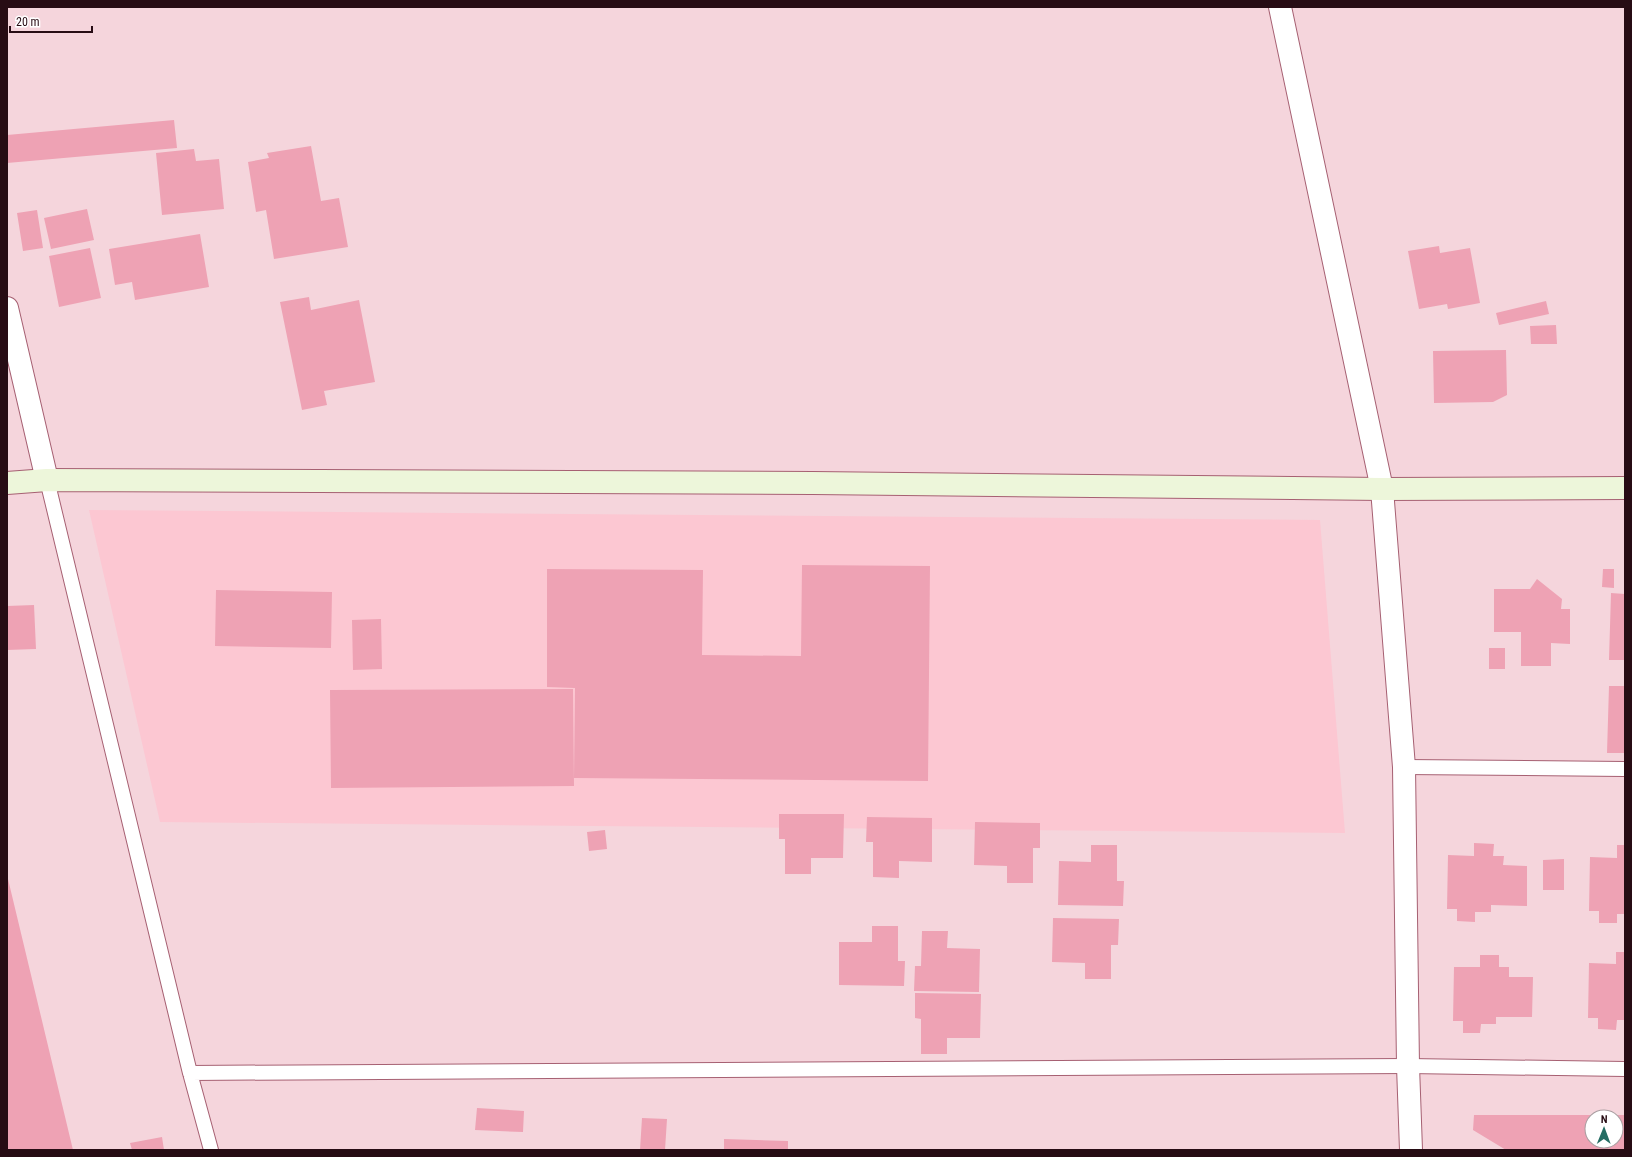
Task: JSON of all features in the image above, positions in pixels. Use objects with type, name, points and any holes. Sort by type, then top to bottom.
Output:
[{"type":"main road","points":[[7,482],[47,480],[820,483],[1382,489],[1625,488]]},
{"type":"street","points":[[1280,7],[1382,489],[1404,767],[1408,1066],[1411,1150]]},
{"type":"street","points":[[7,308],[47,480]]},
{"type":"lane","points":[[47,480],[190,1073],[211,1150]]},
{"type":"lane","points":[[1404,767],[1625,769]]},
{"type":"lane","points":[[190,1073],[1408,1066],[1625,1069]]},
{"type":"shaded area","points":[[89,510],[1320,520],[1345,833],[160,822]]},
{"type":"building","points":[[174,120],[177,148],[7,163],[7,135]]},
{"type":"building","points":[[311,146],[321,201],[339,198],[348,247],[274,259],[266,210],[256,212],[248,162],[269,158],[267,153]]},
{"type":"building","points":[[194,149],[196,161],[219,159],[224,209],[162,215],[156,153]]},
{"type":"building","points":[[87,209],[94,240],[51,249],[44,218]]},
{"type":"building","points":[[37,210],[43,248],[23,251],[17,213]]},
{"type":"building","points":[[200,234],[209,287],[135,300],[132,282],[115,285],[109,249]]},
{"type":"building","points":[[1439,246],[1440,253],[1470,248],[1480,303],[1448,309],[1447,304],[1419,309],[1408,251]]},
{"type":"building","points":[[90,248],[101,298],[59,307],[49,256]]},
{"type":"building","points":[[309,297],[311,310],[359,300],[375,382],[324,391],[327,405],[302,410],[280,302]]},
{"type":"building","points":[[1546,301],[1549,314],[1499,325],[1496,313]]},
{"type":"building","points":[[1556,325],[1557,344],[1531,344],[1530,326]]},
{"type":"building","points":[[1506,350],[1507,395],[1493,402],[1434,403],[1433,351]]},
{"type":"building","points":[[802,565],[930,566],[928,781],[574,778],[575,688],[547,687],[547,569],[703,570],[702,655],[801,656]]},
{"type":"building","points":[[1603,569],[1614,569],[1614,588],[1602,587]]},
{"type":"building","points":[[1537,579],[1562,599],[1561,609],[1570,609],[1570,644],[1551,643],[1551,666],[1521,666],[1521,632],[1494,632],[1494,589],[1530,589]]},
{"type":"building","points":[[216,590],[332,592],[331,648],[215,646]]},
{"type":"building","points":[[1611,593],[1625,594],[1625,660],[1609,660]]},
{"type":"building","points":[[34,605],[36,649],[7,650],[7,606]]},
{"type":"building","points":[[381,619],[382,669],[353,670],[352,620]]},
{"type":"building","points":[[1489,648],[1505,648],[1505,669],[1489,669]]},
{"type":"building","points":[[1609,686],[1625,686],[1625,753],[1607,753]]},
{"type":"building","points":[[573,689],[574,786],[331,788],[330,690]]},
{"type":"building","points":[[779,814],[844,814],[843,858],[811,858],[811,874],[785,874],[785,839],[779,839]]},
{"type":"building","points":[[867,817],[932,818],[932,862],[899,861],[899,878],[873,877],[873,842],[866,842]]},
{"type":"building","points":[[975,822],[1040,823],[1040,848],[1033,848],[1033,883],[1007,883],[1007,866],[974,865]]},
{"type":"building","points":[[605,830],[607,849],[589,851],[587,832]]},
{"type":"building","points":[[1474,843],[1494,844],[1493,856],[1504,856],[1503,865],[1527,866],[1527,906],[1491,905],[1491,912],[1475,912],[1475,922],[1457,921],[1457,909],[1447,909],[1448,855],[1474,856]]},
{"type":"building","points":[[1091,845],[1117,845],[1117,881],[1124,881],[1123,906],[1058,905],[1059,861],[1091,862]]},
{"type":"building","points":[[1617,845],[1625,845],[1625,914],[1617,914],[1617,923],[1599,923],[1599,911],[1589,911],[1590,857],[1617,858]]},
{"type":"building","points":[[1564,859],[1564,890],[1543,890],[1543,860]]},
{"type":"building","points":[[8,879],[73,1150],[7,1150]]},
{"type":"building","points":[[1053,918],[1119,919],[1118,945],[1111,945],[1111,979],[1085,979],[1085,963],[1052,962]]},
{"type":"building","points":[[872,926],[898,926],[898,961],[905,961],[904,986],[839,985],[839,942],[872,942]]},
{"type":"building","points":[[922,931],[948,931],[947,948],[980,949],[979,992],[914,991],[915,966],[921,966]]},
{"type":"building","points":[[1616,952],[1625,952],[1625,1020],[1617,1020],[1616,1030],[1598,1029],[1598,1018],[1588,1018],[1589,963],[1616,964]]},
{"type":"building","points":[[1480,955],[1499,955],[1499,967],[1509,967],[1509,977],[1533,977],[1532,1017],[1496,1017],[1496,1024],[1481,1024],[1480,1033],[1463,1033],[1463,1021],[1453,1021],[1454,967],[1480,967]]},
{"type":"building","points":[[915,993],[981,994],[980,1038],[947,1038],[947,1054],[921,1054],[921,1019],[915,1018]]},
{"type":"building","points":[[477,1108],[524,1111],[523,1132],[475,1130]]},
{"type":"building","points":[[1474,1115],[1584,1115],[1584,1149],[1624,1149],[1625,1115],[1625,1150],[1506,1150],[1473,1130]]},
{"type":"building","points":[[642,1118],[667,1119],[665,1150],[640,1150]]},
{"type":"building","points":[[162,1137],[164,1150],[132,1150],[130,1143]]},
{"type":"building","points":[[724,1139],[788,1141],[788,1150],[724,1150]]}]
